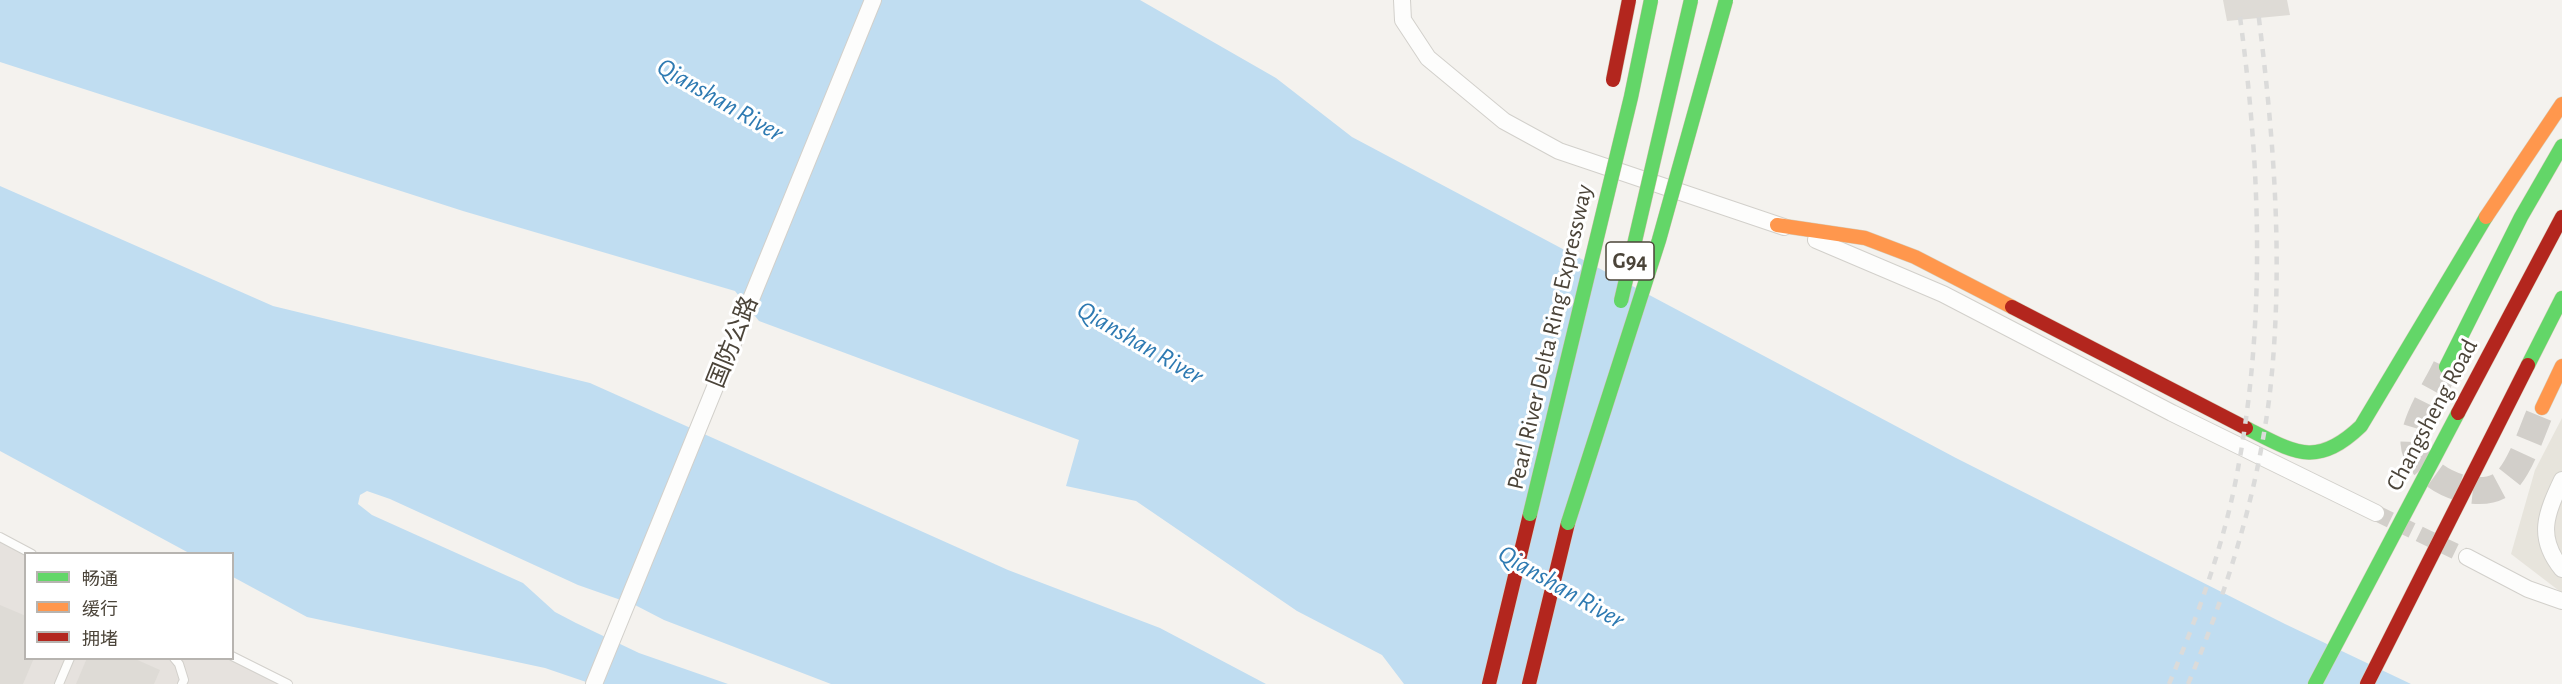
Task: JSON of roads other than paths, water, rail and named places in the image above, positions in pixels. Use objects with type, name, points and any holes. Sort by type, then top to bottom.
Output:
[{"type":"main road","points":[[1611,93],[1629,0]]},
{"type":"main road","name":"Pearl River Delta Ring Expressway","points":[[1489,684],[1628,108],[1651,0]]},
{"type":"main road","name":"G94","points":[[1617,317],[1691,0]]},
{"type":"main road","points":[[1568,523],[1659,240],[1726,0]]},
{"type":"main road","points":[[1777,225],[1865,238],[1915,257],[2291,451],[2307,454],[2342,445],[2361,426],[2500,194],[2562,104]]},
{"type":"main road","points":[[2446,368],[2521,217],[2562,146]]},
{"type":"main road","points":[[1595,175],[1600,152]]},
{"type":"main road","name":"Changsheng Road","points":[[2315,684],[2562,216]]},
{"type":"main road","points":[[1530,514],[1586,222]]},
{"type":"main road","points":[[2367,684],[2562,298]]},
{"type":"main road","points":[[1529,684],[1609,351]]},
{"type":"main road","points":[[2542,408],[2562,366]]},
{"type":"street","name":"国防公路","points":[[594,684],[873,0]]},
{"type":"street","points":[[1402,0],[1403,20],[1428,58],[1504,121],[1559,151],[1850,252],[1943,294],[2183,418],[2376,513]]},
{"type":"street","points":[[2562,480],[2550,506],[2546,532],[2550,555],[2562,569]]},
{"type":"street","points":[[2467,557],[2528,589],[2562,601]]},
{"type":"lane","points":[[0,537],[28,552]]},
{"type":"lane","points":[[234,657],[288,684]]},
{"type":"lane","points":[[59,684],[69,660]]},
{"type":"lane","points":[[175,660],[182,672],[184,680],[182,684]]},
{"type":"water","name":"Qianshan River","points":[[0,0],[1140,0],[1276,78],[1352,137],[1956,458],[2285,624],[2411,684],[1404,684],[1382,655],[1297,611],[1136,501],[1066,486],[1079,440],[759,321],[735,291],[463,211],[0,62]]},
{"type":"water","points":[[0,186],[273,306],[590,383],[1008,570],[1160,628],[1266,684],[831,684],[664,620],[635,605],[578,585],[390,499],[367,491],[360,495],[358,504],[372,515],[523,583],[555,612],[576,623],[639,653],[728,684],[592,684],[545,668],[307,617],[234,578],[234,552],[187,552],[0,451]]},
{"type":"tunnel","points":[[2446,367],[2421,415],[2414,443],[2417,456],[2425,467],[2450,484],[2480,491],[2494,488],[2505,482],[2516,467],[2542,408]]},
{"type":"tunnel","points":[[2376,513],[2467,557]]},
{"type":"railway","points":[[2169,684],[2201,603],[2227,520],[2248,406],[2253,350],[2257,237],[2252,123],[2239,10]]},
{"type":"railway","points":[[2188,684],[2216,614],[2239,541],[2258,467],[2270,392],[2277,249],[2273,154],[2258,11]]}]
